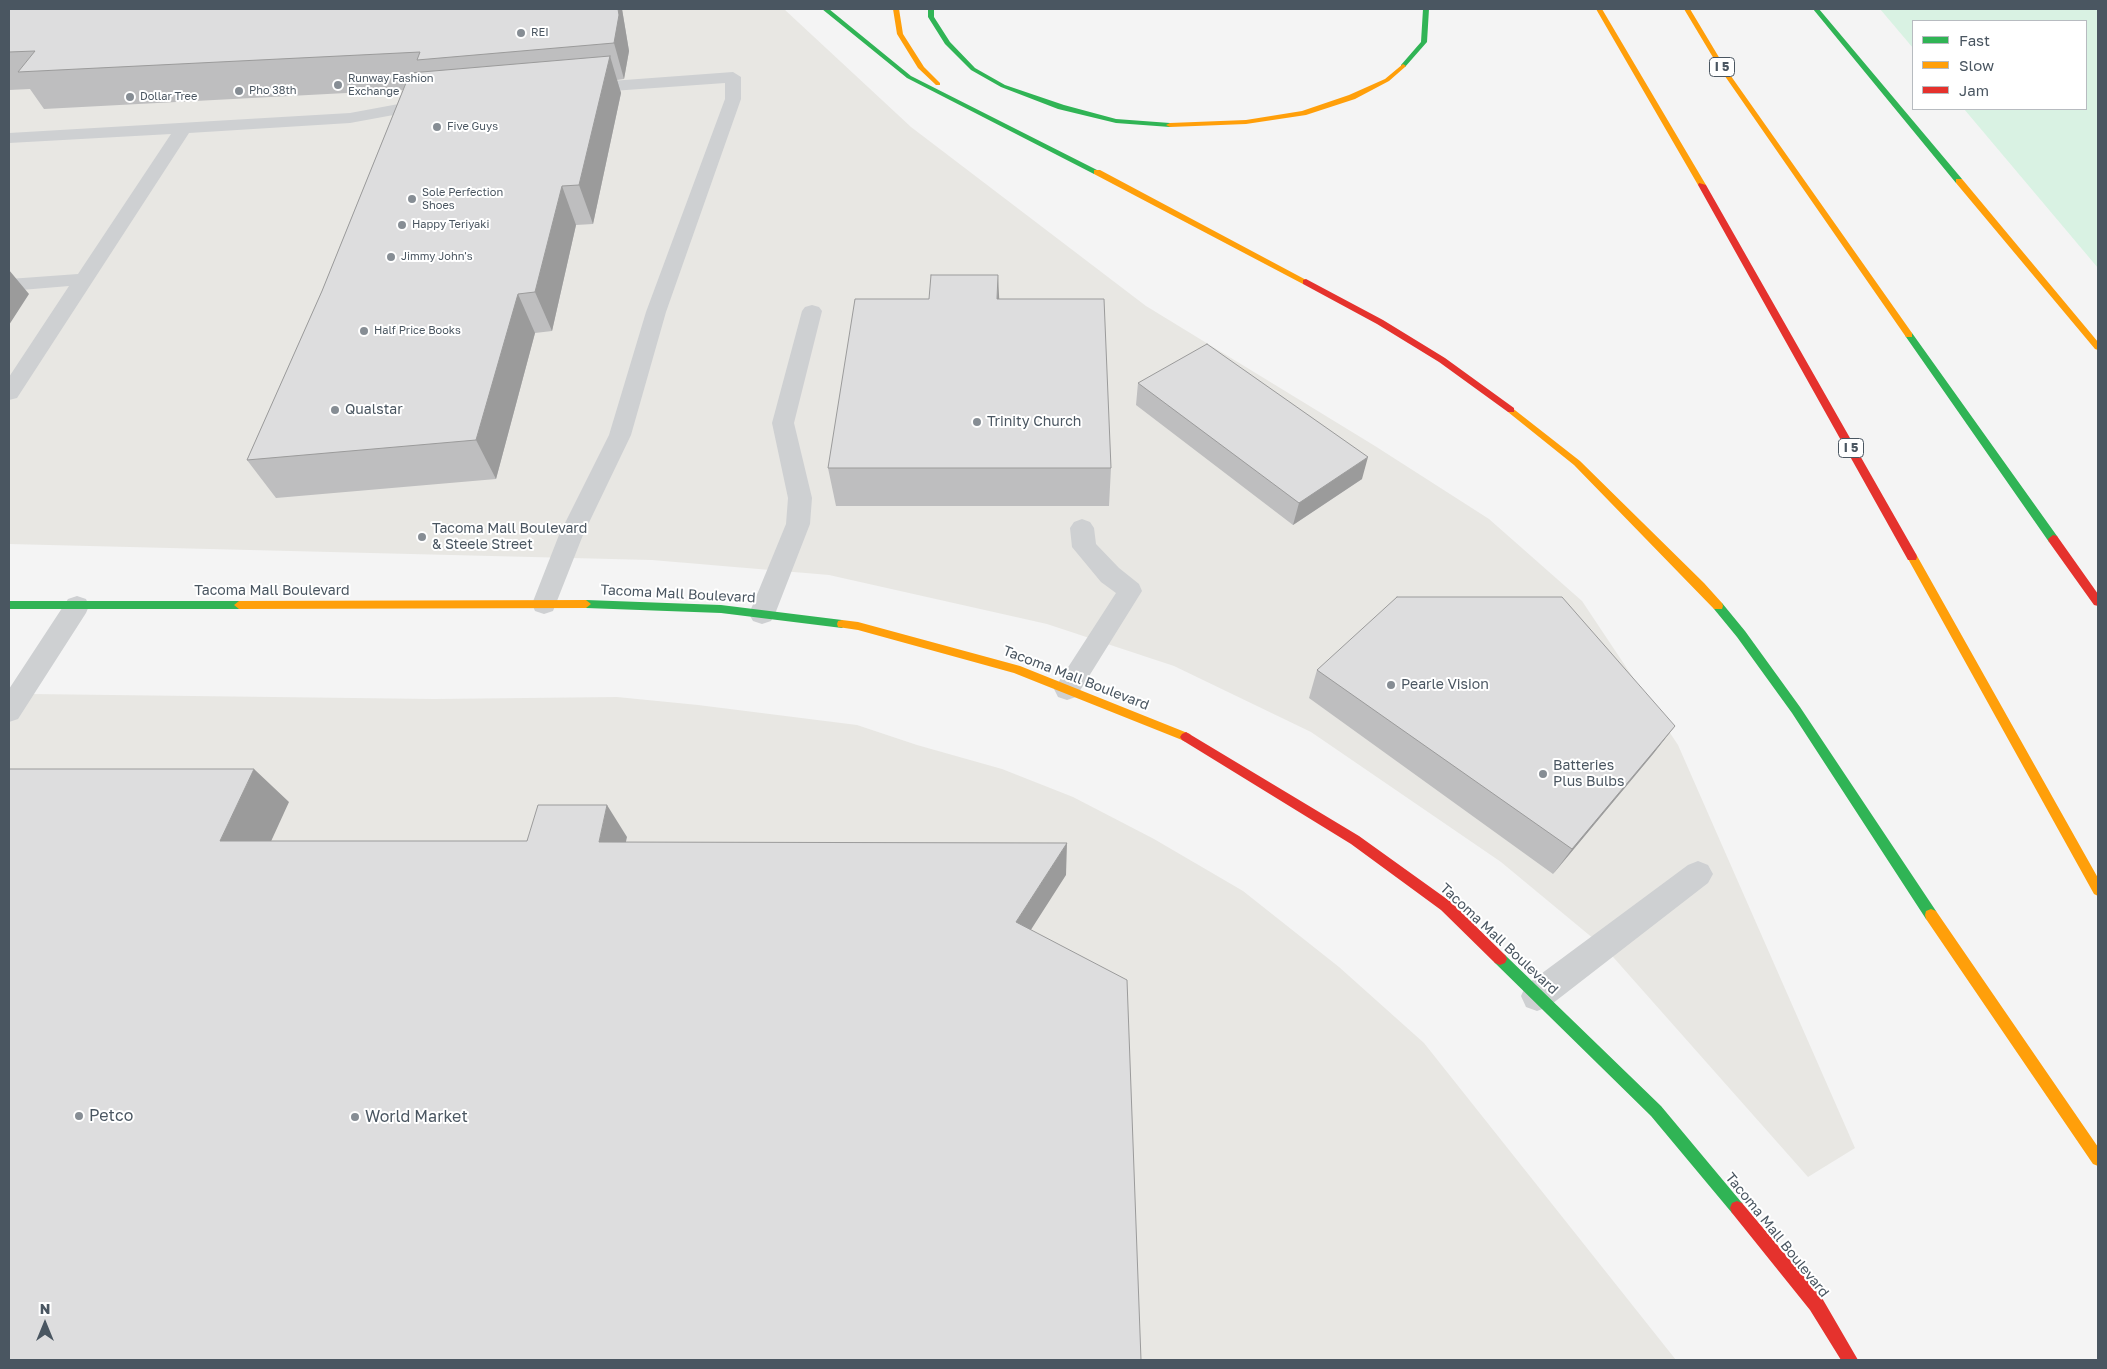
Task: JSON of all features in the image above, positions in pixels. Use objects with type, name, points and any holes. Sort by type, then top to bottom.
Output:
[{"type":"main road","points":[[825,9],[909,76],[961,105],[1148,197],[1380,322],[1513,411],[1577,463],[1700,586],[1741,634],[1796,710],[1879,839],[2098,1159]]},
{"type":"main road","points":[[896,9],[900,34],[921,68],[961,105]]},
{"type":"main road","points":[[931,9],[931,17],[947,43],[973,68],[1003,86],[1061,107],[1116,121],[1177,125],[1255,120],[1303,113],[1352,97],[1388,80],[1408,62],[1424,42],[1426,9]]},
{"type":"main road","name":"I 5","points":[[1599,9],[1744,256],[2098,890]]},
{"type":"main road","name":"I 5","points":[[1687,9],[1723,69],[1792,170],[2098,602]]},
{"type":"main road","points":[[1816,9],[2098,347]]},
{"type":"main road","points":[[1822,9],[1850,50]]},
{"type":"main road","name":"Tacoma Mall Boulevard","points":[[9,606],[544,604],[634,605],[762,614],[858,626],[1016,669],[1067,688],[1186,737],[1355,840],[1446,906],[1656,1111],[1816,1304],[1850,1360]]},
{"type":"lane","points":[[544,604],[571,536],[620,435],[656,312],[733,99],[733,76],[572,89]]},
{"type":"lane","points":[[9,138],[350,118],[449,101]]},
{"type":"lane","points":[[9,392],[183,129]]},
{"type":"lane","points":[[9,285],[84,279]]},
{"type":"lane","points":[[762,614],[798,524],[800,498],[783,423],[812,311]]},
{"type":"lane","points":[[1067,688],[1130,591],[1110,574],[1084,547],[1082,528]]},
{"type":"lane","points":[[9,711],[77,606]]},
{"type":"lane","points":[[1537,996],[1698,874]]},
{"type":"shaded area","points":[[9,9],[784,9],[911,127],[1146,306],[1375,446],[1489,519],[1582,601],[1678,745],[1855,1148],[1808,1177],[1606,949],[1501,862],[1311,732],[1174,666],[1047,624],[829,575],[652,560],[9,544]]},
{"type":"shaded area","points":[[9,695],[434,699],[617,697],[698,705],[857,725],[917,745],[1002,769],[1073,797],[1154,839],[1243,891],[1339,967],[1424,1043],[1676,1360],[9,1360]]},
{"type":"green space","points":[[1880,9],[2098,9],[2098,268],[1965,110],[2087,110],[2087,20],[1912,20],[1912,47]]},
{"type":"building","points":[[9,9],[618,9],[619,15],[614,43],[417,60],[420,52],[18,72],[35,51],[9,52]]},
{"type":"building","points":[[610,56],[579,185],[562,186],[535,292],[518,294],[476,440],[247,460],[322,291],[410,73]]},
{"type":"building","name":"Trinity Church","points":[[931,275],[998,275],[997,299],[1104,299],[1111,468],[828,468],[855,299],[929,299]]},
{"type":"building","points":[[1207,344],[1368,457],[1299,503],[1138,383]]},
{"type":"building","points":[[1397,597],[1562,597],[1675,726],[1572,849],[1317,670]]},
{"type":"building","points":[[9,769],[254,769],[220,841],[527,841],[538,805],[607,805],[599,842],[1067,843],[1016,922],[1127,980],[1141,1360],[9,1360]]},
{"type":"traffic: fast","points":[[825,9],[909,77],[1097,172]]},
{"type":"traffic: fast","points":[[931,9],[931,17],[947,43],[973,69],[1003,86],[1061,107],[1116,121],[1170,125]]},
{"type":"traffic: fast","points":[[1403,66],[1424,42],[1426,9]]},
{"type":"traffic: fast","points":[[1816,9],[1959,181]]},
{"type":"traffic: fast","points":[[1909,335],[2053,539]]},
{"type":"traffic: fast","points":[[586,604],[721,609],[842,624]]},
{"type":"traffic: fast","points":[[9,605],[239,605]]},
{"type":"traffic: fast","points":[[1718,606],[1741,634],[1796,710],[1931,915]]},
{"type":"traffic: fast","points":[[1500,959],[1656,1111],[1737,1208]]},
{"type":"traffic: slow","points":[[896,9],[900,34],[921,68],[938,84]]},
{"type":"traffic: slow","points":[[1599,9],[1702,185]]},
{"type":"traffic: slow","points":[[1687,9],[1723,69],[1909,335]]},
{"type":"traffic: slow","points":[[1170,125],[1246,122],[1303,113],[1352,97],[1387,80],[1403,66]]},
{"type":"traffic: slow","points":[[1097,172],[1306,282]]},
{"type":"traffic: slow","points":[[1959,181],[2098,347]]},
{"type":"traffic: slow","points":[[1511,410],[1577,463],[1718,606]]},
{"type":"traffic: slow","points":[[1912,557],[2098,890]]},
{"type":"traffic: slow","points":[[239,605],[586,604]]},
{"type":"traffic: slow","points":[[842,624],[858,626],[1016,669],[1186,737]]},
{"type":"traffic: slow","points":[[1931,915],[2098,1159]]},
{"type":"traffic: jam","points":[[1702,185],[1912,557]]},
{"type":"traffic: jam","points":[[1306,282],[1380,322],[1442,360],[1511,410]]},
{"type":"traffic: jam","points":[[2053,539],[2098,602]]},
{"type":"traffic: jam","points":[[1186,737],[1355,840],[1446,906],[1500,959]]},
{"type":"traffic: jam","points":[[1737,1208],[1816,1304],[1850,1360]]},
{"type":"place","name":"REI","points":[[521,33]]},
{"type":"place","name":"Runway Fashion Exchange","points":[[338,85]]},
{"type":"place","name":"Pho 38th","points":[[239,91]]},
{"type":"place","name":"Dollar Tree","points":[[130,97]]},
{"type":"place","name":"Five Guys","points":[[437,127]]},
{"type":"place","name":"Sole Perfection Shoes","points":[[412,199]]},
{"type":"place","name":"Happy Teriyaki","points":[[402,225]]},
{"type":"place","name":"Jimmy John's","points":[[391,257]]},
{"type":"place","name":"Half Price Books","points":[[364,331]]},
{"type":"place","name":"Qualstar","points":[[335,410]]},
{"type":"place","name":"Trinity Church","points":[[977,422]]},
{"type":"place","name":"Tacoma Mall Boulevard & Steele Street","points":[[422,537]]},
{"type":"place","name":"Pearle Vision","points":[[1391,685]]},
{"type":"place","name":"Batteries Plus Bulbs","points":[[1543,774]]},
{"type":"place","name":"Petco","points":[[79,1116]]},
{"type":"place","name":"World Market","points":[[355,1117]]}]
